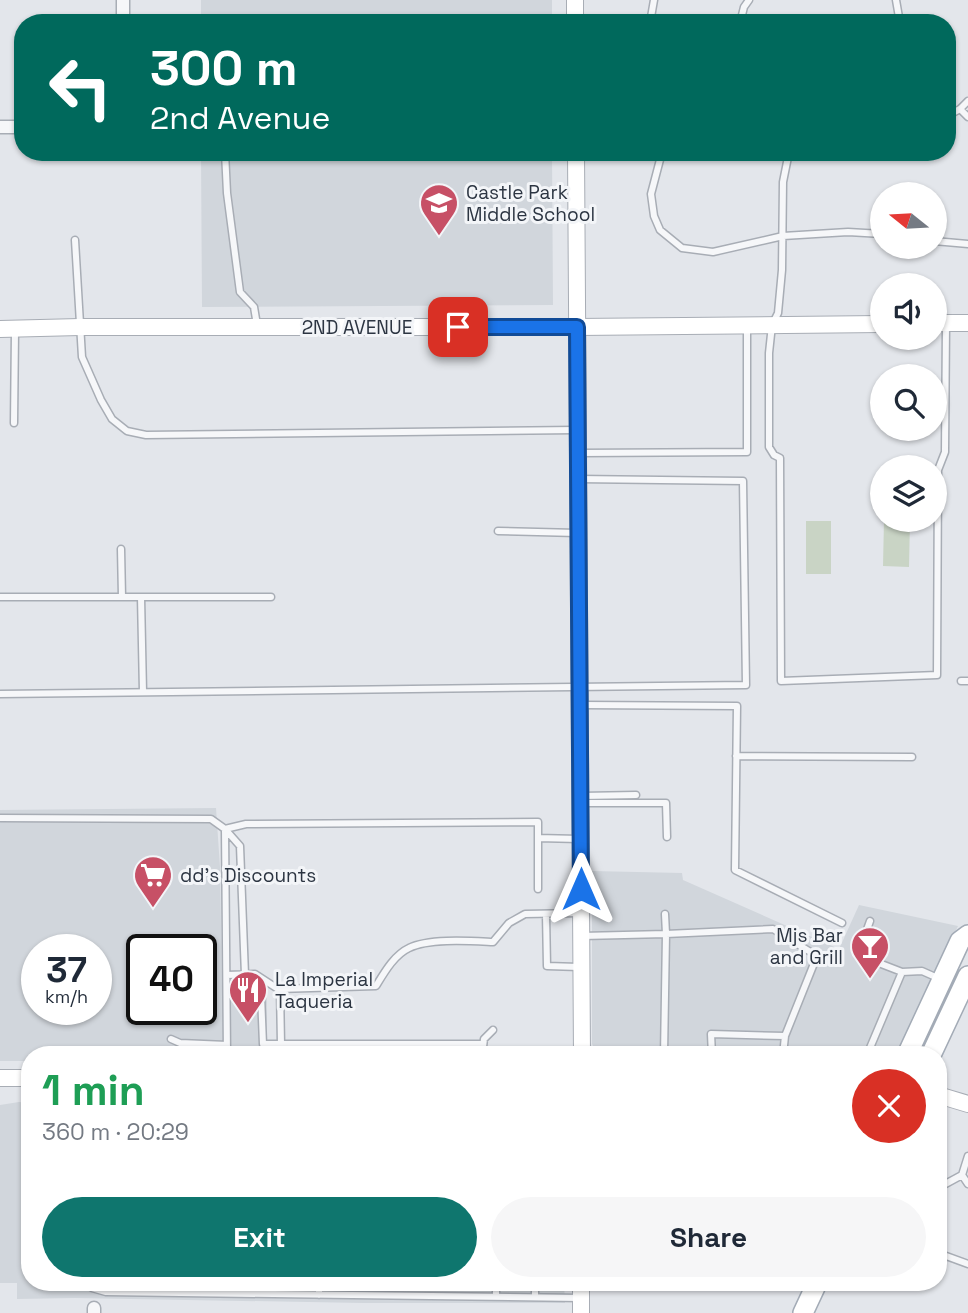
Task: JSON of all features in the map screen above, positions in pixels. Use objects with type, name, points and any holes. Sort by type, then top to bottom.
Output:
[{"type":"main road","points":[[910,1046],[960,941],[968,935]]},
{"type":"main road","points":[[935,1046],[968,976]]},
{"type":"main road","points":[[803,1313],[813,1291]]},
{"type":"street","points":[[576,161],[582,1046]]},
{"type":"street","points":[[947,323],[968,323]]},
{"type":"street","name":"2ND AVENUE","points":[[8,329],[870,324]]},
{"type":"street","points":[[0,1078],[21,1078]]},
{"type":"street","points":[[947,1098],[968,1104]]},
{"type":"lane","points":[[956,111],[968,101]]},
{"type":"lane","points":[[960,109],[968,117]]},
{"type":"lane","points":[[226,161],[240,292],[254,307],[258,327]]},
{"type":"lane","points":[[660,161],[651,194],[654,216],[660,230],[682,248],[713,252],[783,236],[870,233]]},
{"type":"lane","points":[[787,161],[783,181],[778,313],[772,325],[769,354],[769,447],[774,455],[780,458],[781,681],[937,675],[938,470],[945,452],[941,350]]},
{"type":"lane","points":[[75,240],[82,357],[101,400],[113,419],[127,431],[146,435],[578,430]]},
{"type":"lane","points":[[947,242],[968,244]]},
{"type":"lane","points":[[578,453],[747,452],[747,325]]},
{"type":"lane","points":[[8,329],[13,423]]},
{"type":"lane","points":[[0,694],[746,685],[743,481],[578,479]]},
{"type":"lane","points":[[498,531],[579,533]]},
{"type":"lane","points":[[121,549],[122,597]]},
{"type":"lane","points":[[0,597],[271,597]]},
{"type":"lane","points":[[141,597],[143,692]]},
{"type":"lane","points":[[580,705],[737,706],[736,870],[842,923]]},
{"type":"lane","points":[[736,756],[912,757]]},
{"type":"lane","points":[[581,799],[636,795]]},
{"type":"lane","points":[[581,799],[666,803],[667,837]]},
{"type":"lane","points":[[0,818],[211,819],[225,828],[240,846],[245,975]]},
{"type":"lane","points":[[225,828],[246,824],[538,822],[538,889]]},
{"type":"lane","points":[[172,1039],[180,1043],[227,1045],[225,828]]},
{"type":"lane","points":[[538,838],[581,839]]},
{"type":"lane","points":[[227,975],[256,974],[280,989],[376,986],[390,965],[407,948],[422,944],[464,941],[493,942],[509,923],[525,914],[581,913]]},
{"type":"lane","points":[[546,914],[547,966],[581,967]]},
{"type":"lane","points":[[664,1046],[666,914]]},
{"type":"lane","points":[[870,921],[858,955],[902,972],[922,971],[942,980]]},
{"type":"lane","points":[[581,936],[773,929],[817,956],[785,1036],[784,1046]]},
{"type":"lane","points":[[871,1046],[902,972]]},
{"type":"lane","points":[[280,989],[281,1044]]},
{"type":"lane","points":[[227,995],[261,995],[263,1044],[482,1044],[487,1034],[493,1030]]},
{"type":"lane","points":[[712,1046],[711,1034],[785,1036]]},
{"type":"lane","points":[[947,1183],[962,1175],[968,1156]]},
{"type":"lane","points":[[962,1175],[968,1184]]},
{"type":"lane","points":[[947,1256],[968,1264]]},
{"type":"lane","points":[[102,1291],[581,1298]]},
{"type":"lane","points":[[496,1291],[496,1297]]},
{"type":"lane","points":[[535,1291],[535,1297]]},
{"type":"shaded area","points":[[201,0],[552,0],[552,14],[201,14]]},
{"type":"shaded area","name":"Castle Park Middle School","points":[[201,161],[552,161],[553,305],[202,307]]},
{"type":"shaded area","points":[[216,808],[222,989],[267,991],[267,1046],[21,1046],[21,1061],[0,1061],[0,810]]},
{"type":"shaded area","points":[[592,871],[682,873],[683,880],[839,949],[859,905],[958,926],[900,1046],[592,1044]]},
{"type":"shaded area","points":[[21,1102],[21,1291],[564,1291],[565,1303],[17,1299],[17,1283],[0,1283],[0,1105]]},
{"type":"green space","points":[[806,521],[831,521],[831,574],[806,574]]},
{"type":"green space","points":[[884,532],[910,532],[909,567],[883,566]]},
{"type":"place","name":"Castle Park Middle School","points":[[439,237]]},
{"type":"place","name":"dd's Discounts","points":[[153,909]]},
{"type":"place","name":"Mjs Bar and Grill","points":[[870,980]]},
{"type":"place","name":"La Imperial Taqueria","points":[[248,1024]]},
{"type":"route","points":[[458,327],[577,327],[581,889]]}]
